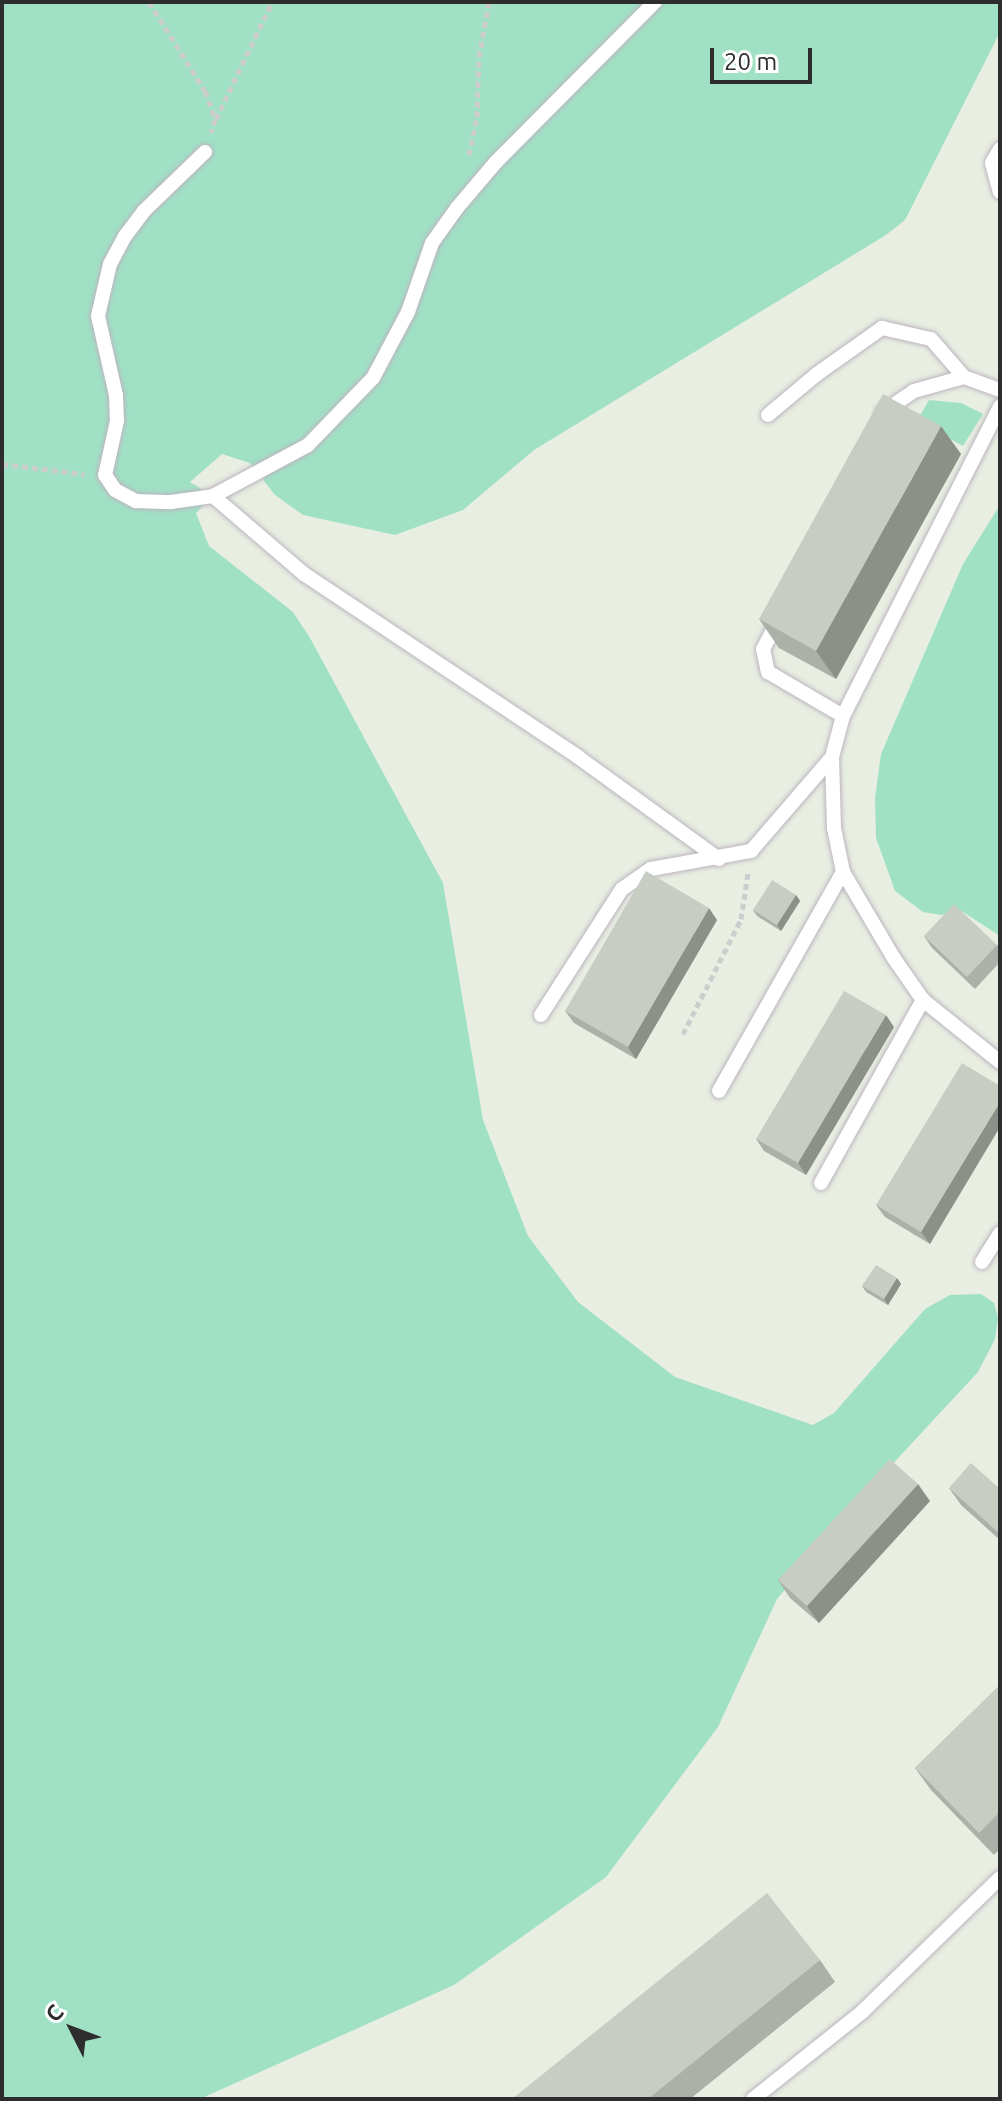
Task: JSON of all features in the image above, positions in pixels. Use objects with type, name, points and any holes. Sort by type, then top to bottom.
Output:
[{"type":"lane","points":[[205,152],[144,211],[125,236],[110,264],[98,316],[116,395],[117,421],[105,475],[115,490],[136,501],[171,502],[213,496],[308,445],[373,378],[408,312],[432,243],[457,208],[496,162],[655,2]]},
{"type":"lane","points":[[1000,149],[992,163],[1000,192]]},
{"type":"lane","points":[[768,415],[817,374],[882,328],[931,339],[964,377],[1000,390]]},
{"type":"lane","points":[[876,426],[883,413],[914,391],[964,377]]},
{"type":"lane","points":[[1000,407],[843,716],[832,757],[834,828],[843,872],[893,957],[923,1000],[1000,1062]]},
{"type":"lane","points":[[213,496],[304,574],[578,757],[719,859]]},
{"type":"lane","points":[[784,608],[763,649],[768,672],[843,716]]},
{"type":"lane","points":[[541,1015],[622,889],[651,869],[751,851],[832,757]]},
{"type":"lane","points":[[719,1091],[843,872]]},
{"type":"lane","points":[[821,1183],[923,1000]]},
{"type":"lane","points":[[982,1262],[1000,1233]]},
{"type":"lane","points":[[753,2099],[862,2012],[1000,1878]]},
{"type":"path","points":[[149,2],[205,91],[215,119]]},
{"type":"path","points":[[205,152],[215,119],[272,2]]},
{"type":"path","points":[[468,159],[477,117],[479,57],[489,2]]},
{"type":"path","points":[[2,464],[26,470],[105,475]]},
{"type":"path","points":[[683,1034],[741,919],[751,851]]},
{"type":"green space","points":[[2,2],[1000,2],[1000,32],[905,220],[886,235],[534,450],[463,510],[395,535],[303,515],[275,495],[250,463],[222,454],[190,482],[213,496],[196,513],[209,546],[293,612],[310,638],[443,883],[483,1120],[528,1236],[578,1302],[675,1377],[813,1425],[834,1413],[925,1309],[950,1295],[981,1294],[994,1303],[998,1318],[995,1339],[978,1372],[875,1483],[777,1599],[718,1727],[606,1877],[454,1985],[200,2099],[2,2099]]},
{"type":"green space","points":[[929,400],[961,403],[983,414],[963,446],[917,421]]},
{"type":"green space","points":[[1000,505],[1000,936],[957,908],[942,915],[923,912],[895,891],[876,838],[875,798],[881,754],[963,564]]},
{"type":"building","points":[[883,394],[941,426],[816,651],[759,619]]},
{"type":"building","points":[[646,871],[709,908],[628,1047],[565,1011]]},
{"type":"building","points":[[772,880],[796,895],[777,925],[753,910]]},
{"type":"building","points":[[954,904],[997,945],[967,977],[924,936]]},
{"type":"building","points":[[844,991],[886,1015],[798,1163],[756,1139]]},
{"type":"building","points":[[962,1063],[1000,1086],[1000,1102],[921,1232],[876,1205]]},
{"type":"building","points":[[876,1265],[897,1278],[884,1299],[862,1286]]},
{"type":"building","points":[[890,1459],[918,1484],[807,1606],[778,1580]]},
{"type":"building","points":[[971,1463],[1000,1489],[1000,1534],[949,1488]]},
{"type":"building","points":[[1000,1685],[1000,1812],[979,1833],[915,1768]]},
{"type":"building","points":[[767,1893],[820,1960],[648,2099],[512,2099]]}]
